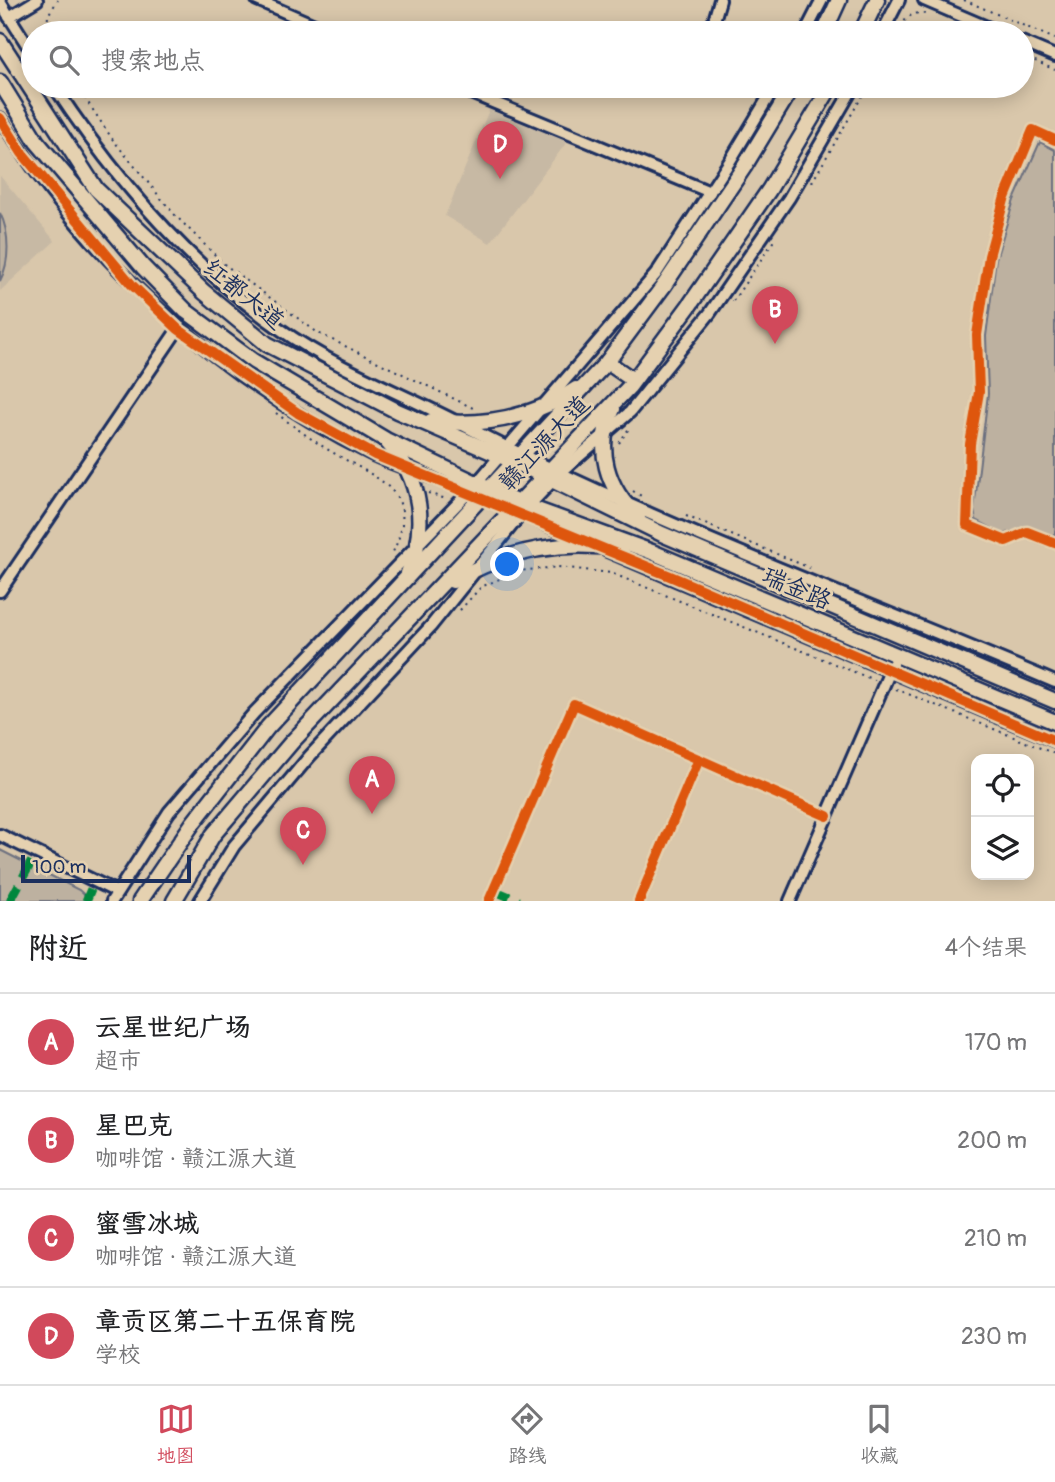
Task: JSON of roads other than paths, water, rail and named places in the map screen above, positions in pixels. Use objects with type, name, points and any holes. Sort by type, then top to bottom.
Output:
[{"type":"main road","points":[[829,21],[839,0]]},
{"type":"main road","points":[[867,21],[877,0]]},
{"type":"main road","name":"红都大道","points":[[0,41],[21,77]]},
{"type":"main road","name":"红都大道","points":[[0,82],[37,142],[89,194],[267,344],[397,411],[552,475]]},
{"type":"main road","name":"红都大道","points":[[33,98],[89,194],[186,311],[253,362],[386,440],[520,508]]},
{"type":"main road","name":"赣江源大道","points":[[141,901],[193,823],[268,727],[400,586],[480,490],[518,459],[604,365],[665,284],[730,188],[786,98]]},
{"type":"main road","name":"赣江源大道","points":[[174,901],[213,835],[282,754],[552,475],[631,384],[690,306],[761,200],[824,98]]},
{"type":"main road","points":[[397,411],[431,421],[458,423],[502,420],[544,407],[572,392],[604,365],[631,384],[615,404],[606,431],[607,468],[623,501],[662,534]]},
{"type":"main road","points":[[386,440],[406,467],[419,507],[418,544],[400,586]]},
{"type":"main road","name":"瑞金路","points":[[552,475],[662,534],[1055,701]]},
{"type":"main road","name":"瑞金路","points":[[520,508],[652,552],[1055,722]]},
{"type":"main road","points":[[438,592],[476,569],[526,551],[592,545],[652,552]]},
{"type":"street","points":[[9,17],[37,0]]},
{"type":"street","points":[[257,0],[305,21]]},
{"type":"street","points":[[714,21],[720,0]]},
{"type":"street","points":[[811,21],[822,0]]},
{"type":"street","points":[[888,21],[899,0]]},
{"type":"street","points":[[923,0],[973,21]]},
{"type":"street","points":[[0,2],[21,36]]},
{"type":"street","points":[[1034,47],[1055,57]]},
{"type":"street","points":[[62,98],[115,174],[216,279],[280,329],[325,356],[458,423],[503,453]]},
{"type":"street","points":[[483,98],[710,192]]},
{"type":"street","points":[[0,835],[115,896],[169,812],[254,713],[418,544],[480,490],[503,453],[656,274],[710,192],[763,98]]},
{"type":"street","points":[[552,475],[631,412],[710,313],[789,198],[847,98]]},
{"type":"street","points":[[0,118],[22,153],[69,211],[132,285],[178,329],[298,413],[375,456],[443,481],[480,490]]},
{"type":"street","points":[[69,211],[115,174]]},
{"type":"street","points":[[0,591],[178,329]]},
{"type":"street","points":[[552,475],[623,501],[1055,682]]},
{"type":"street","points":[[200,901],[234,846],[309,757],[430,626],[520,508],[592,545],[1055,741]]},
{"type":"street","points":[[790,901],[885,685],[896,654]]},
{"type":"place","name":"章贡区第二十五保育院","points":[[500,179]]},
{"type":"place","name":"星巴克","points":[[775,344]]},
{"type":"place","name":"云星世纪广场","points":[[372,814]]},
{"type":"place","name":"蜜雪冰城","points":[[303,865]]}]
